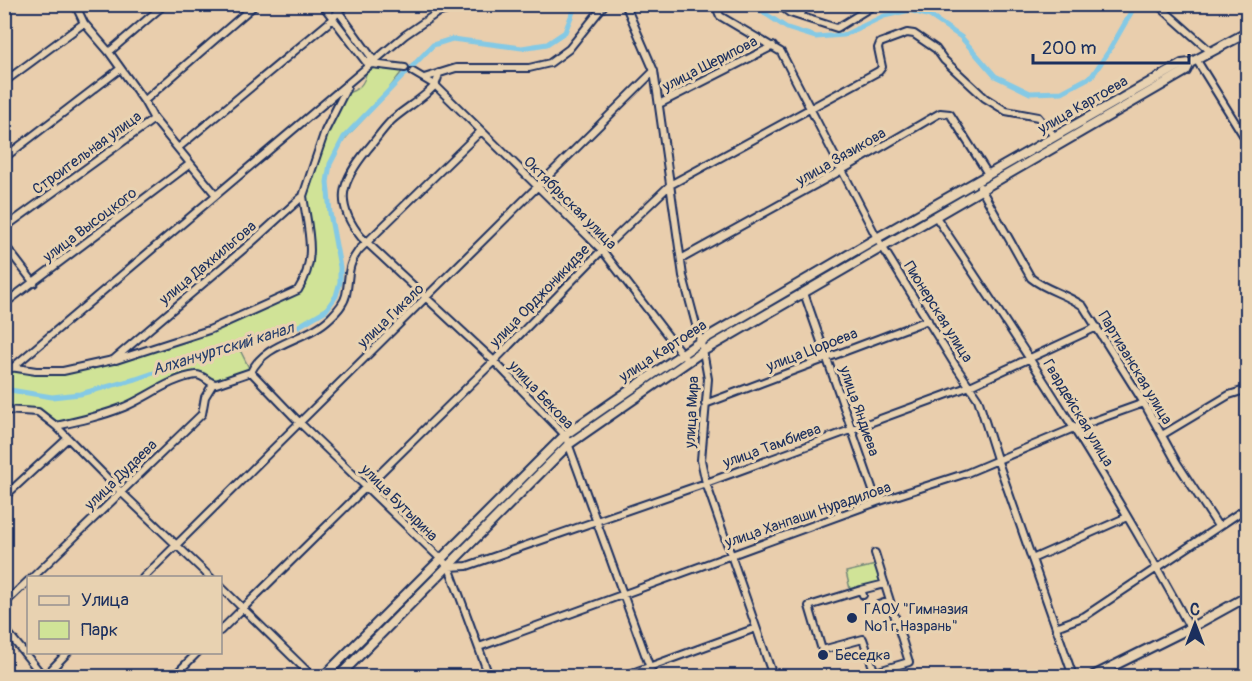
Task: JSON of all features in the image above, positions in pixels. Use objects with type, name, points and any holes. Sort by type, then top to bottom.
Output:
[{"type":"main road","points":[[1193,61],[1248,32]]},
{"type":"main road","name":"улица Картоева","points":[[324,676],[565,435],[701,341],[988,174],[1182,64],[1193,61]]},
{"type":"main road","name":"улица Картоева","points":[[339,676],[568,444],[704,351],[1186,71],[1193,61]]},
{"type":"main road","points":[[1093,676],[1190,628],[1248,596]]},
{"type":"street","points":[[4,10],[12,4]]},
{"type":"street","points":[[75,4],[84,23],[109,52],[154,119],[216,195]]},
{"type":"street","points":[[109,52],[165,4]]},
{"type":"street","name":"Строительная улица","points":[[144,101],[256,4]]},
{"type":"street","points":[[322,4],[366,62],[405,68]]},
{"type":"street","points":[[333,4],[372,58],[371,62]]},
{"type":"street","points":[[178,148],[333,19],[338,11],[347,4]]},
{"type":"street","points":[[8,367],[405,35],[436,13],[468,4]]},
{"type":"street","points":[[424,78],[456,68],[529,68],[550,63],[568,49],[605,4]]},
{"type":"street","name":"улица Мира","points":[[625,4],[654,71],[683,276],[704,351],[708,379],[701,460],[706,483],[773,676]]},
{"type":"street","name":"Пионерская улица","points":[[715,4],[720,16],[781,52],[877,238],[978,399],[1073,676]]},
{"type":"street","points":[[778,4],[790,13],[837,28],[876,4]]},
{"type":"street","points":[[800,16],[806,4]]},
{"type":"street","points":[[1157,4],[1210,51]]},
{"type":"street","points":[[4,82],[84,23]]},
{"type":"street","name":"улица Орджоникидзе","points":[[222,629],[494,362],[602,250],[670,185],[879,72],[882,63],[878,45],[911,33],[927,40],[944,60],[985,98],[1005,111],[1038,117],[1055,137]]},
{"type":"street","name":"улица Шерипова","points":[[659,104],[773,46]]},
{"type":"street","points":[[1193,61],[1248,143]]},
{"type":"street","points":[[4,158],[120,69]]},
{"type":"street","name":"улица Гикало","points":[[145,576],[654,71]]},
{"type":"street","name":"Октябрьская улица","points":[[413,72],[435,85],[480,132],[602,250],[688,362]]},
{"type":"street","points":[[435,85],[439,73]]},
{"type":"street","name":"улица Дахкильгова","points":[[8,367],[63,371],[113,360],[303,196],[325,131],[349,84]]},
{"type":"street","name":"улица Бекова","points":[[435,85],[389,123],[355,165],[345,182],[344,201],[348,214],[355,229],[494,362],[565,435],[653,676]]},
{"type":"street","name":"улица Зязикова","points":[[681,259],[940,113],[950,114],[988,174]]},
{"type":"street","name":"Строительная улица","points":[[4,228],[154,119]]},
{"type":"street","points":[[56,426],[124,407],[150,392],[192,376],[202,376],[213,384],[251,372],[255,364],[266,353],[312,331],[329,320],[342,306],[346,295],[348,269],[358,250],[369,242],[480,132]]},
{"type":"street","name":"улица Высоцкого","points":[[4,304],[190,164]]},
{"type":"street","name":"Партизанская улица","points":[[976,181],[1032,278],[1083,306],[1144,403],[1177,463],[1218,526]]},
{"type":"street","points":[[113,360],[209,330],[270,305],[298,290],[307,277],[311,257],[303,196]]},
{"type":"street","name":"Гвардейская улица","points":[[936,217],[1031,358],[1157,567],[1190,628]]},
{"type":"street","points":[[4,244],[34,283]]},
{"type":"street","name":"улица Яндиева","points":[[804,293],[878,502]]},
{"type":"street","name":"улица Цороева","points":[[705,404],[928,320]]},
{"type":"street","name":"улица Тамбиева","points":[[449,567],[467,566],[706,483],[970,386],[1097,327]]},
{"type":"street","name":"улица Бутырина","points":[[251,372],[439,560],[449,567]]},
{"type":"street","name":"улица Дудаева","points":[[33,576],[202,414],[204,397],[213,384]]},
{"type":"street","points":[[1162,435],[1229,395],[1248,389]]},
{"type":"street","name":"улица Ханпаши Нурадилова","points":[[478,647],[878,502],[967,473],[1074,428],[1144,403]]},
{"type":"street","points":[[4,410],[38,412],[56,426],[209,576]]},
{"type":"street","points":[[4,496],[67,439]]},
{"type":"street","points":[[1056,627],[1085,616],[1248,507]]},
{"type":"street","points":[[1032,559],[1127,517]]},
{"type":"street","points":[[875,552],[885,584],[890,601],[909,662],[875,674],[864,639],[822,650],[809,606],[885,584]]},
{"type":"street","points":[[449,567],[489,676]]},
{"type":"street","name":"улица Дудаева","points":[[4,604],[27,582]]},
{"type":"street","points":[[222,588],[312,676]]},
{"type":"street","points":[[878,605],[890,601]]},
{"type":"street","points":[[4,628],[44,676],[66,654]]},
{"type":"street","points":[[624,676],[756,628]]},
{"type":"street","points":[[174,676],[196,654]]},
{"type":"green space","points":[[376,67],[403,70],[378,103],[342,143],[331,164],[328,191],[340,268],[339,287],[332,302],[305,322],[237,344],[251,372],[211,383],[192,376],[138,400],[56,426],[38,412],[5,410],[5,366],[63,371],[113,360],[209,330],[298,290],[311,257],[303,196],[325,131],[346,93],[360,86],[366,72]]},
{"type":"green space","points":[[876,565],[880,582],[850,589],[846,572]]},
{"type":"waterway","name":"Алханчуртский канал","points":[[4,389],[52,397],[80,394],[136,379],[261,336],[299,326],[326,310],[336,296],[340,282],[340,267],[327,182],[330,164],[344,137],[433,45],[452,39],[522,48],[547,44],[565,32],[576,4]]},
{"type":"waterway","name":"Алханчуртский канал","points":[[751,4],[787,28],[816,37],[844,35],[884,16],[910,10],[930,16],[961,37],[995,76],[1030,93],[1062,92],[1092,76],[1136,4]]},
{"type":"place","name":"ГАОУ \"Гимназия №1 г.Назрань\"","points":[[852,618]]},
{"type":"place","name":"Беседка","points":[[823,655]]}]
